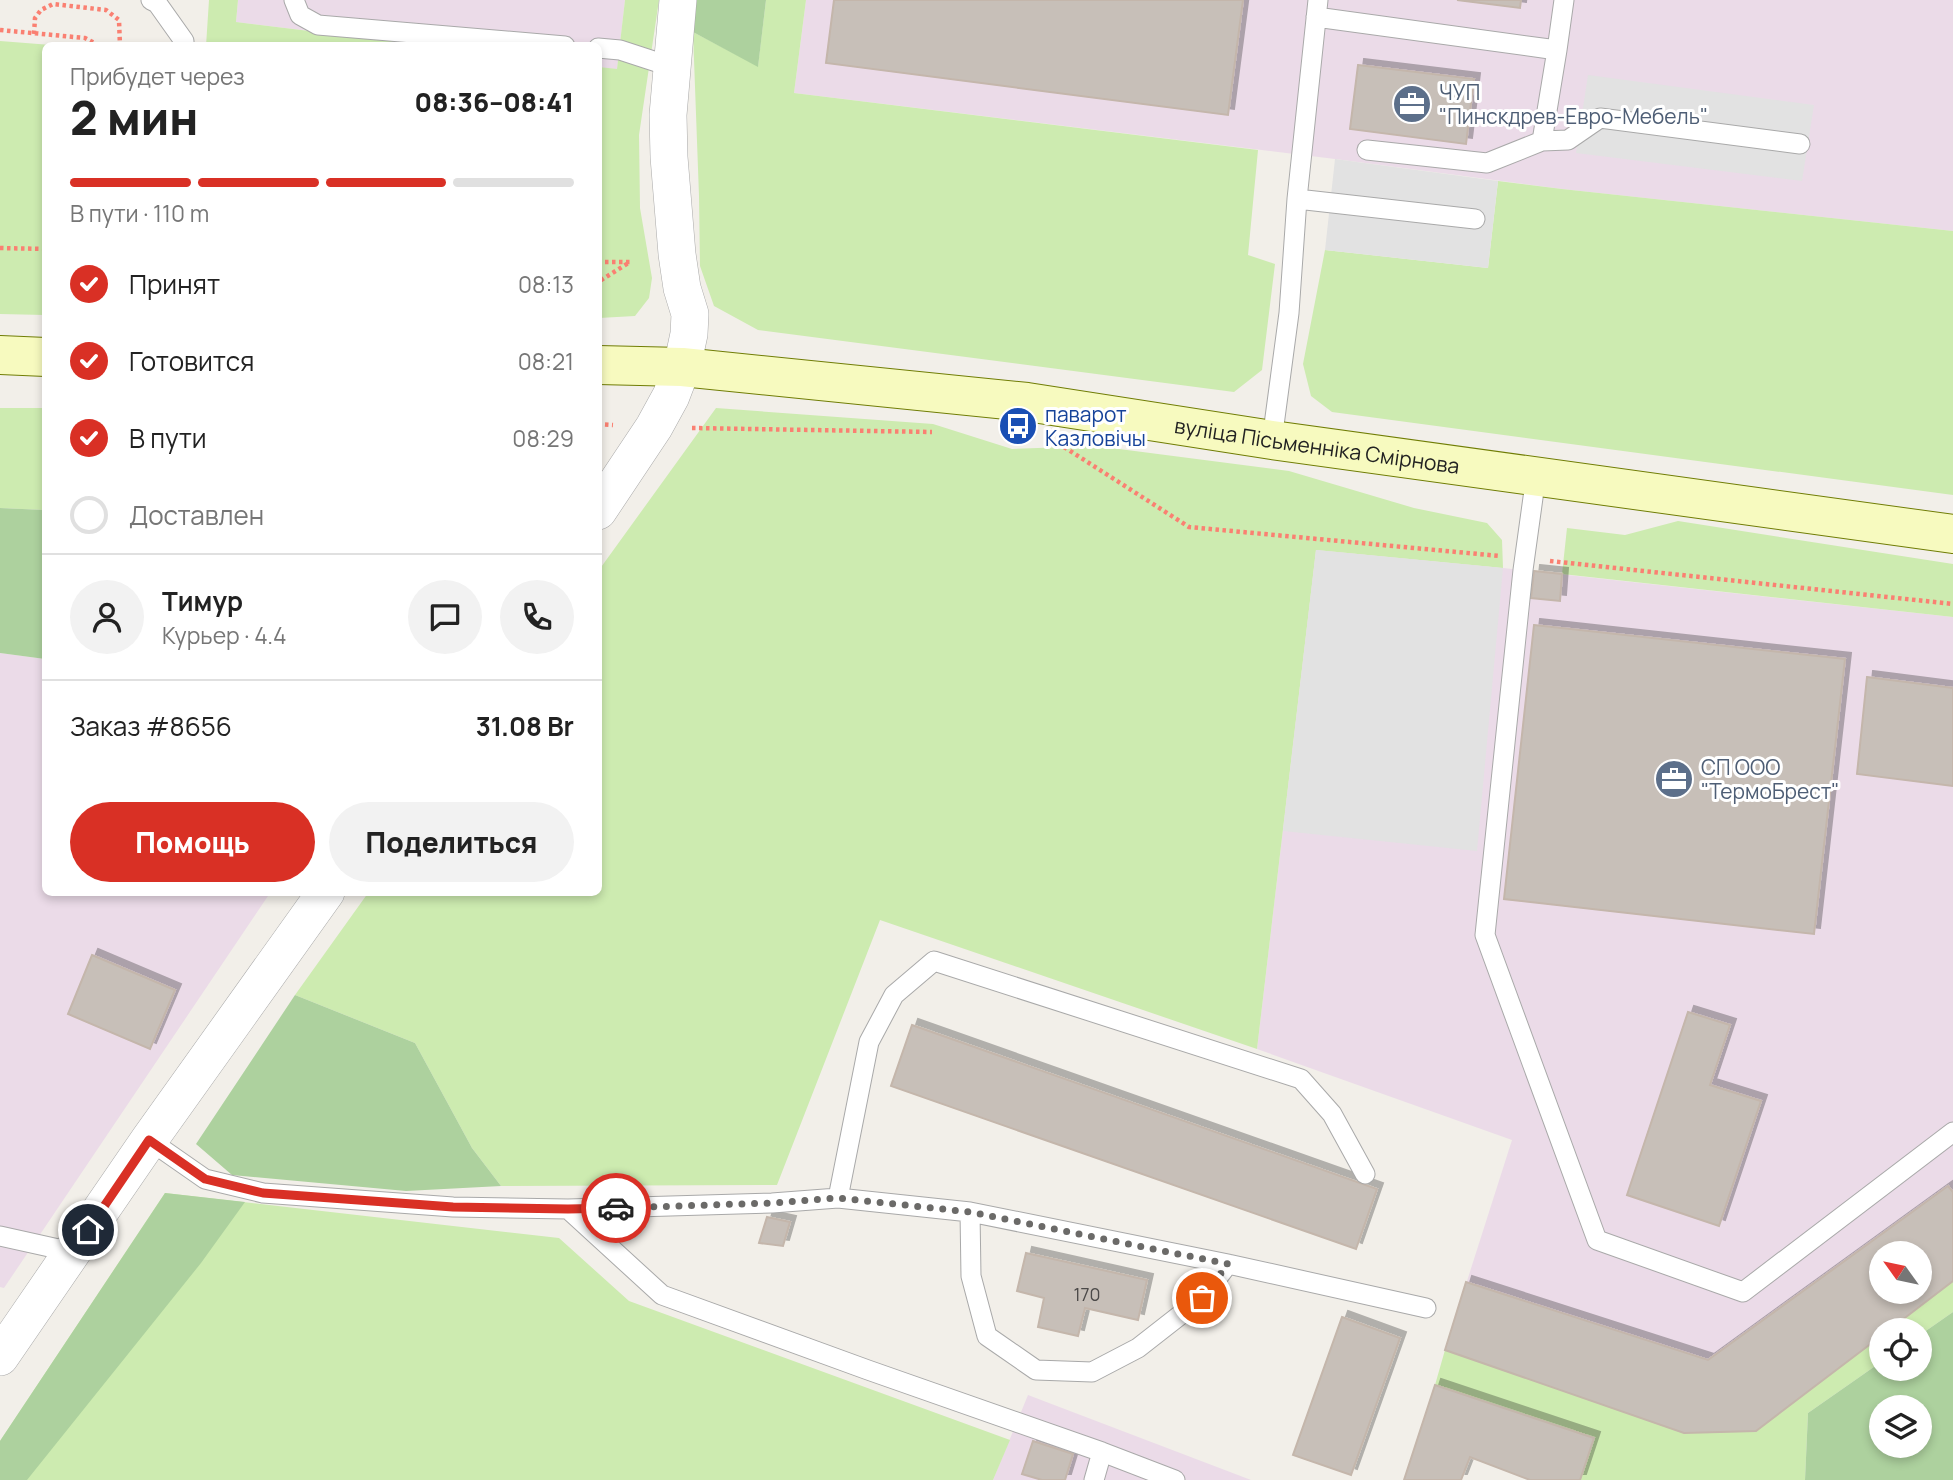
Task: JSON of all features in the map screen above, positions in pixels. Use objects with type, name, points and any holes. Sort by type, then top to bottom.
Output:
[{"type":"main road","points":[[0,355],[42,357]]},
{"type":"main road","name":"вуліца Пісьменніка Смірнова","points":[[602,365],[682,367],[1027,402],[1272,440],[1953,534]]},
{"type":"street","points":[[602,505],[654,428],[671,396],[682,367],[689,334],[690,314],[682,288],[672,202],[668,115],[678,0]]},
{"type":"street","points":[[0,1357],[149,1140],[323,896]]},
{"type":"lane","points":[[151,0],[157,3],[184,42]]},
{"type":"lane","points":[[294,0],[300,15],[318,25],[518,42]]},
{"type":"lane","points":[[1542,141],[1564,0]]},
{"type":"lane","points":[[1272,440],[1289,313],[1297,199],[1317,9],[1557,50]]},
{"type":"lane","points":[[602,48],[620,50],[672,67]]},
{"type":"lane","points":[[1367,150],[1486,163],[1542,141],[1568,140],[1600,118],[1800,144]]},
{"type":"lane","points":[[1297,199],[1475,219]]},
{"type":"lane","points":[[1536,476],[1485,936],[1597,1240],[1744,1292],[1953,1132]]},
{"type":"lane","points":[[838,1198],[869,1042],[894,995],[934,961],[1301,1079],[1332,1114],[1365,1174]]},
{"type":"lane","points":[[149,1140],[205,1179],[263,1193],[453,1207],[568,1209],[772,1203],[838,1198],[970,1212],[1228,1264],[1426,1308]]},
{"type":"lane","points":[[568,1209],[662,1295],[1175,1480]]},
{"type":"lane","points":[[970,1212],[971,1276],[987,1336],[1037,1370],[1092,1372],[1138,1348],[1202,1298],[1228,1264]]},
{"type":"lane","points":[[0,1237],[72,1252]]},
{"type":"lane","points":[[1094,1480],[1102,1452]]},
{"type":"path","points":[[34,34],[35,18],[41,10],[53,4],[106,10],[119,20],[120,42]]},
{"type":"path","points":[[0,30],[85,38],[92,42]]},
{"type":"path","points":[[0,248],[42,249]]},
{"type":"path","points":[[602,262],[630,262],[602,280]]},
{"type":"path","points":[[602,424],[654,428],[932,432]]},
{"type":"path","points":[[1056,442],[1188,527],[1953,604]]},
{"type":"shaded area","points":[[238,0],[625,0],[617,70],[602,68],[602,42],[399,42],[236,22]]},
{"type":"shaded area","points":[[806,0],[1953,0],[1953,231],[1562,189],[794,93]]},
{"type":"shaded area","points":[[1588,75],[1814,105],[1802,181],[1576,153]]},
{"type":"shaded area","points":[[1335,159],[1498,181],[1488,268],[1325,250]]},
{"type":"shaded area","points":[[1316,550],[1953,617],[1953,1281],[1932,1297],[1932,1241],[1869,1241],[1869,1304],[1923,1304],[1905,1318],[1869,1318],[1869,1345],[1756,1431],[1684,1433],[1445,1350],[1512,1140],[1257,1049]]},
{"type":"shaded area","points":[[1316,550],[1503,568],[1477,851],[1283,831]]},
{"type":"shaded area","points":[[0,653],[42,659],[42,896],[268,896],[4,1288],[0,1287]]},
{"type":"shaded area","points":[[1028,1395],[1251,1480],[993,1480]]},
{"type":"green space","points":[[209,0],[238,0],[236,22],[399,42],[206,42]]},
{"type":"green space","points":[[625,0],[659,0],[639,135],[640,208],[652,278],[649,298],[635,316],[602,318],[602,67],[617,69]]},
{"type":"green space","points":[[677,0],[766,0],[758,67],[693,32]]},
{"type":"green space","points":[[766,0],[806,0],[794,93],[1258,150],[1248,255],[1275,264],[1262,370],[1234,392],[758,330],[714,306],[700,266],[693,32],[758,66]]},
{"type":"green space","points":[[0,41],[42,44],[42,315],[0,314]]},
{"type":"green space","points":[[1498,181],[1953,231],[1953,495],[1332,412],[1311,396],[1303,364],[1325,250],[1488,268]]},
{"type":"green space","points":[[0,408],[42,408],[42,510],[0,508]]},
{"type":"green space","points":[[716,408],[933,424],[1012,449],[1096,446],[1289,471],[1414,508],[1487,523],[1502,540],[1503,568],[1316,550],[1257,1049],[880,920],[777,1185],[501,1186],[472,1148],[415,1043],[295,995],[366,896],[602,896],[602,566]]},
{"type":"green space","points":[[0,508],[42,510],[42,659],[0,653]]},
{"type":"green space","points":[[1678,521],[1953,564],[1953,617],[1562,574],[1567,528],[1625,535]]},
{"type":"green space","points":[[295,995],[415,1043],[472,1148],[501,1186],[406,1191],[232,1175],[196,1144]]},
{"type":"green space","points":[[165,1193],[559,1238],[629,1301],[1010,1440],[993,1480],[0,1480],[0,1441]]},
{"type":"green space","points":[[165,1193],[245,1202],[201,1263],[27,1480],[0,1480],[0,1441]]},
{"type":"green space","points":[[1953,1281],[1953,1312],[1932,1327],[1932,1318],[1905,1318],[1923,1304],[1932,1304],[1932,1297]]},
{"type":"green space","points":[[1953,1312],[1953,1480],[1805,1480],[1808,1413],[1869,1370],[1869,1381],[1932,1381],[1932,1327]]},
{"type":"green space","points":[[1869,1345],[1869,1370],[1808,1413],[1805,1480],[1580,1480],[1594,1438],[1435,1385],[1445,1350],[1684,1432],[1756,1431]]},
{"type":"building","points":[[834,0],[1243,0],[1228,115],[826,63]]},
{"type":"building","points":[[1457,0],[1521,0],[1520,8]]},
{"type":"building","name":"ЧУП \"Пинскдрев-Евро-Мебель\"","points":[[1358,65],[1474,79],[1466,144],[1350,129]]},
{"type":"building","points":[[1534,571],[1562,574],[1560,601],[1531,598]]},
{"type":"building","name":"СП ООО \"ТермоБрест\"","points":[[1534,625],[1845,659],[1814,934],[1504,899]]},
{"type":"building","points":[[1867,677],[1953,688],[1953,786],[1857,774]]},
{"type":"building","points":[[92,955],[175,990],[150,1049],[68,1014]]},
{"type":"building","points":[[1688,1012],[1730,1025],[1710,1085],[1761,1101],[1719,1226],[1627,1195]]},
{"type":"building","points":[[912,1025],[1377,1189],[1356,1249],[891,1086]]},
{"type":"building","points":[[1948,1186],[1953,1192],[1953,1281],[1932,1297],[1932,1241],[1872,1241]]},
{"type":"building","points":[[767,1217],[790,1222],[783,1246],[759,1243]]},
{"type":"building","points":[[1869,1243],[1869,1304],[1923,1304],[1905,1318],[1869,1318],[1869,1345],[1756,1431],[1684,1433],[1445,1350],[1466,1282],[1708,1360]]},
{"type":"building","points":[[1026,1253],[1147,1280],[1138,1320],[1085,1308],[1078,1336],[1038,1327],[1044,1298],[1017,1291]]},
{"type":"building","points":[[1342,1317],[1400,1338],[1351,1475],[1293,1455]]},
{"type":"building","points":[[1435,1385],[1594,1438],[1580,1480],[1530,1480],[1470,1457],[1461,1480],[1404,1480]]},
{"type":"building","points":[[1033,1441],[1073,1454],[1065,1480],[1042,1480],[1022,1474]]},
{"type":"way so far","points":[[616,1208],[838,1198],[970,1212],[1228,1264],[1202,1298]]},
{"type":"place","name":"ЧУП \"Пинскдрев-Евро-Мебель\"","points":[[1412,104]]},
{"type":"place","name":"паварот Казловічы","points":[[1018,426]]},
{"type":"place","name":"СП ООО \"ТермоБрест\"","points":[[1674,779]]},
{"type":"route","points":[[88,1230],[149,1140],[205,1179],[263,1193],[453,1207],[616,1208]]}]
